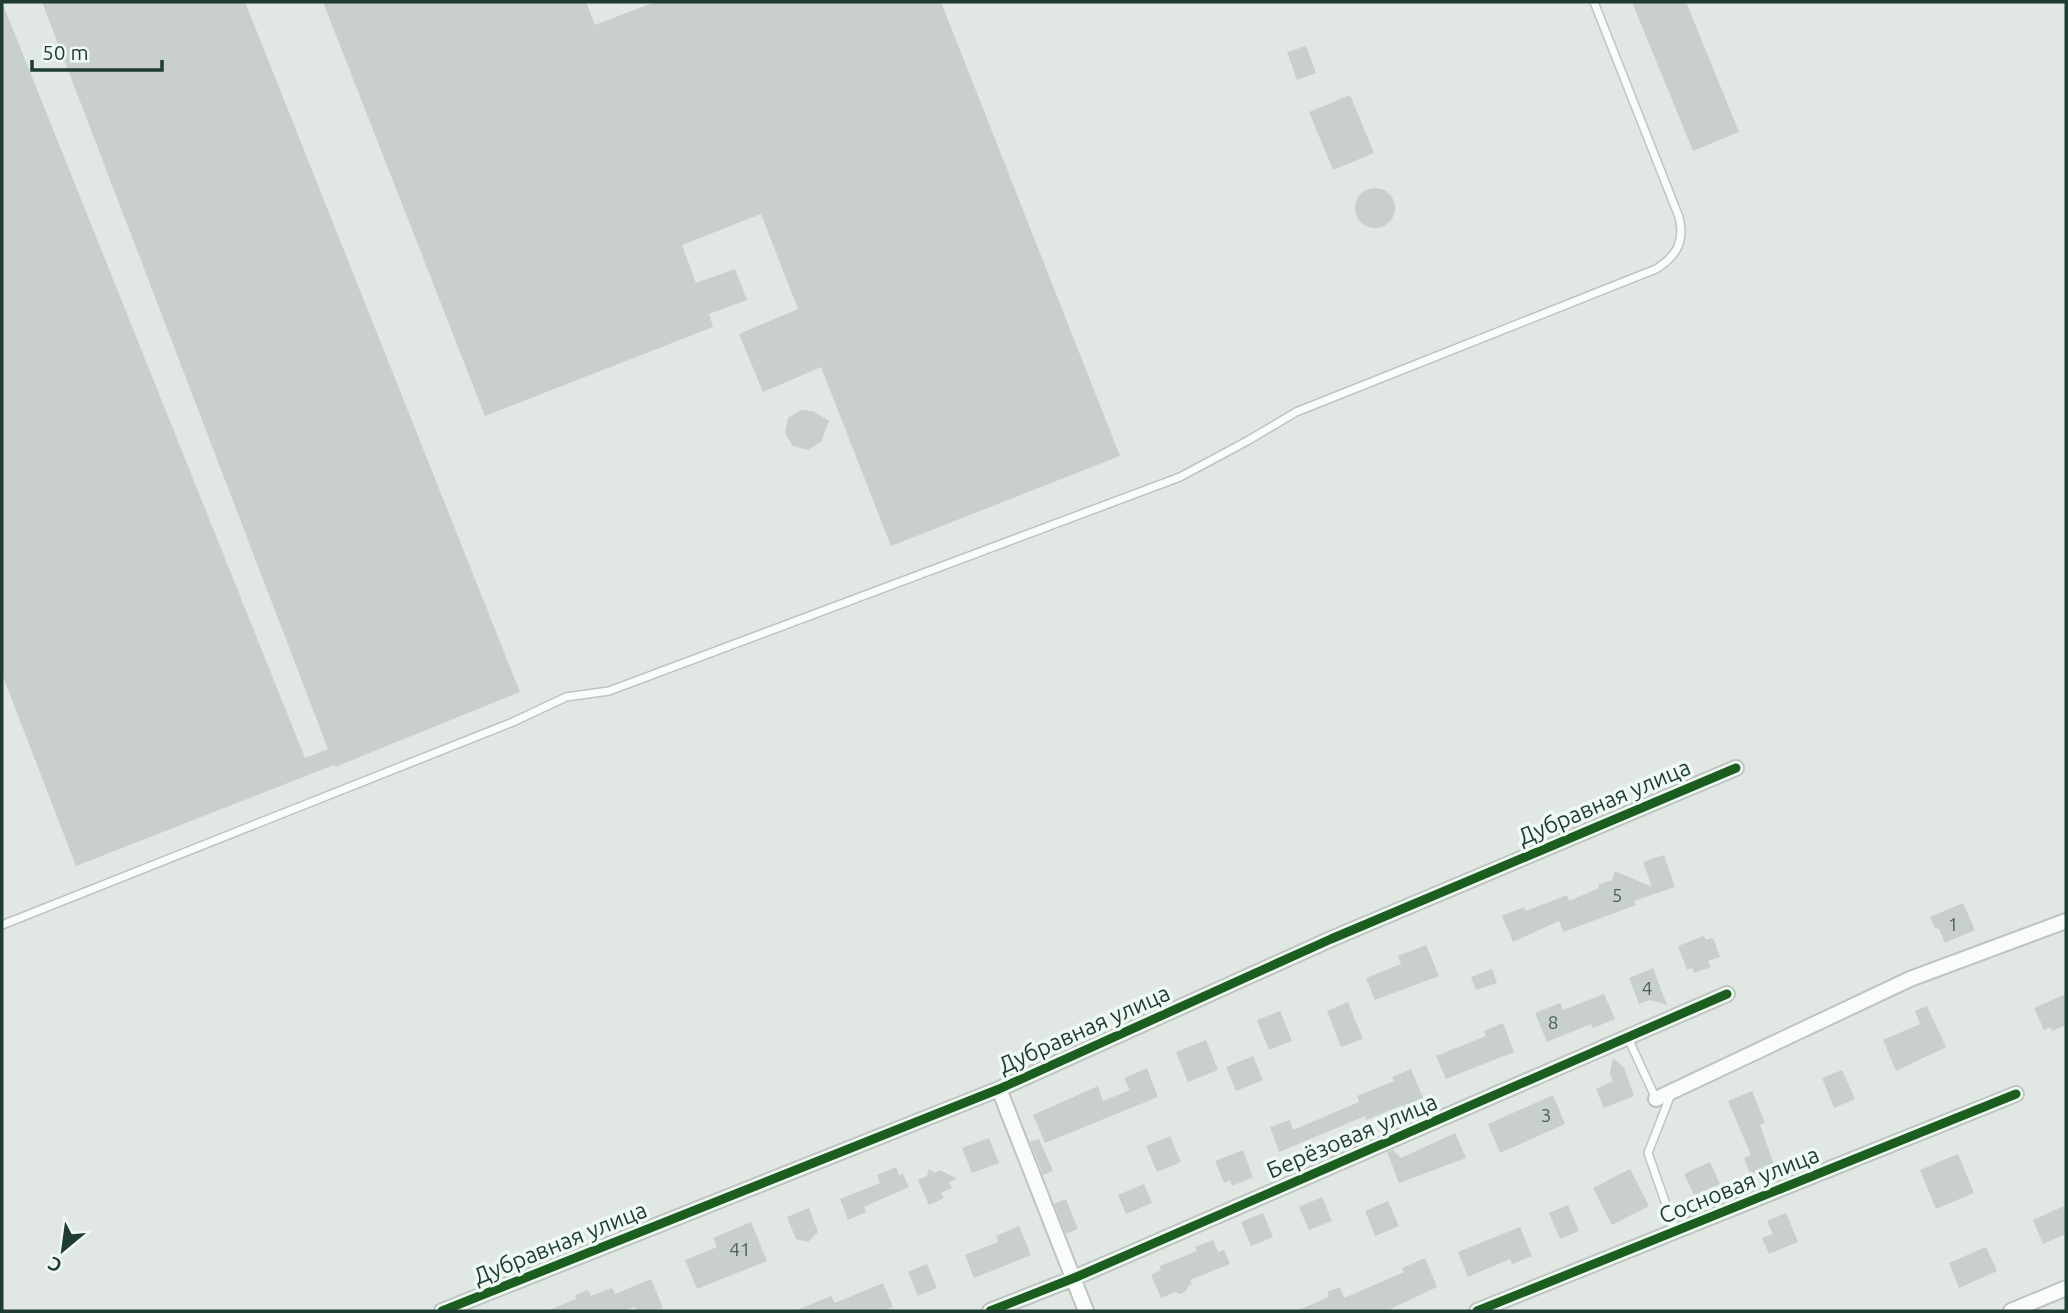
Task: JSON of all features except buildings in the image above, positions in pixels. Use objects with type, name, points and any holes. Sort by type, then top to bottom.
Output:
[{"type":"street","name":"Дубравная улица","points":[[442,1311],[999,1089],[1331,939],[1736,768]]},
{"type":"street","points":[[1656,1099],[1910,979],[2066,921]]},
{"type":"street","name":"Берёзовая улица","points":[[990,1311],[1074,1278],[1727,993]]},
{"type":"street","points":[[999,1089],[1086,1311]]},
{"type":"street","name":"Сосновая улица","points":[[1477,1311],[2016,1094]]},
{"type":"street","points":[[2011,1311],[2066,1288]]},
{"type":"lane","points":[[2,925],[513,722],[566,697],[609,691],[1180,477],[1296,412],[1669,262],[1683,232],[1679,216],[1594,2]]},
{"type":"lane","points":[[1628,1037],[1656,1099]]},
{"type":"lane","points":[[1672,1092],[1648,1153],[1676,1231]]},
{"type":"cycle path","points":[[442,1311],[999,1089],[1331,939],[1736,768]]},
{"type":"cycle path","points":[[990,1311],[1074,1278],[1727,994]]},
{"type":"cycle path","points":[[1477,1311],[2016,1094]]}]
